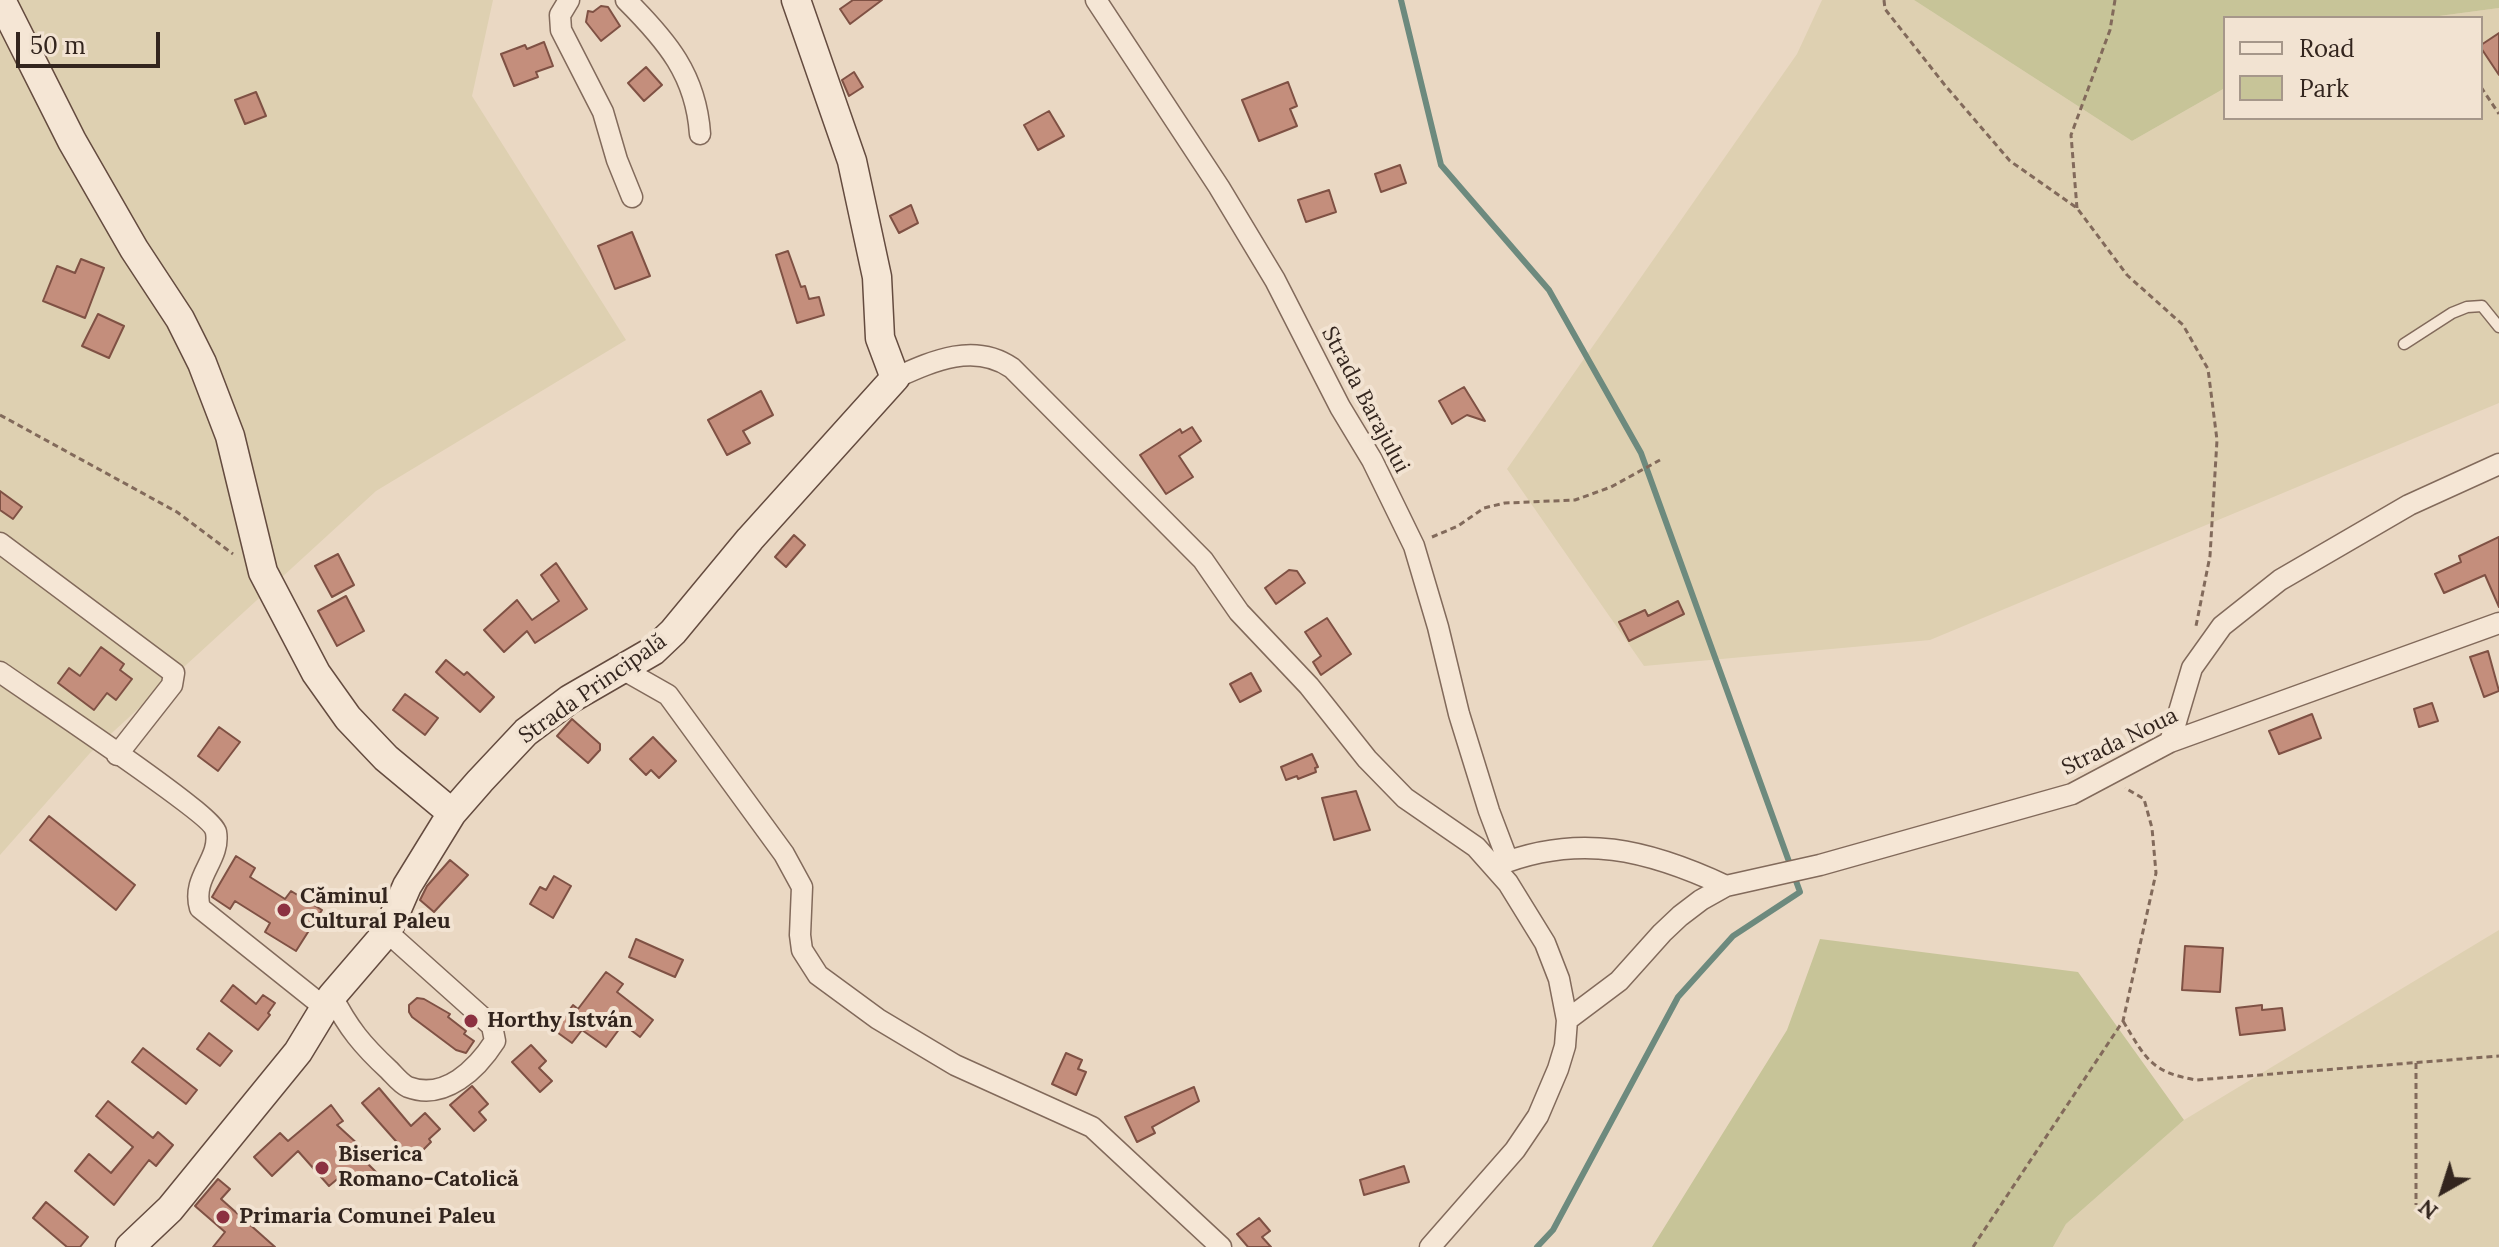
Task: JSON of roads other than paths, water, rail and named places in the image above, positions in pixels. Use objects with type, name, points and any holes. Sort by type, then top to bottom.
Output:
[{"type":"main road","points":[[1,0],[72,141],[134,249],[180,319],[202,363],[230,436],[263,572],[316,673],[348,718],[386,758],[452,813]]},
{"type":"main road","points":[[796,0],[852,161],[877,277],[880,338],[895,378]]},
{"type":"main road","name":"Strada Principală","points":[[130,1247],[170,1209],[298,1052],[328,1002],[387,932],[407,886],[452,813],[526,732],[570,699],[653,651],[673,632],[750,539],[895,378]]},
{"type":"street","points":[[569,0],[560,15],[561,30],[603,112],[632,197]]},
{"type":"street","points":[[626,0],[655,30],[692,86],[698,107],[700,134]]},
{"type":"street","name":"Strada Barajului","points":[[1096,0],[1219,187],[1275,280],[1340,407],[1372,460],[1414,546],[1459,714],[1489,811],[1500,864]]},
{"type":"street","points":[[895,378],[962,354],[994,357],[1012,368],[1203,560],[1239,612],[1309,686],[1359,749],[1405,798],[1500,864],[1545,943],[1559,979],[1567,1020],[1565,1046],[1538,1116],[1505,1162],[1430,1247]]},
{"type":"street","points":[[2170,742],[2192,668],[2222,626],[2280,580],[2409,505],[2499,464]]},
{"type":"street","points":[[0,543],[174,673],[172,685],[117,755]]},
{"type":"street","name":"Strada Noua","points":[[1567,1020],[1619,981],[1680,916],[1701,900],[1732,884],[2072,794],[2170,742],[2499,623]]},
{"type":"street","points":[[624,670],[668,695],[784,854],[802,887],[802,950],[818,975],[878,1019],[955,1065],[1092,1127],[1221,1247]]},
{"type":"street","points":[[0,672],[214,826],[215,847],[199,882],[197,897],[200,908],[328,1002],[358,1041],[406,1086],[444,1088],[460,1080],[486,1055],[495,1041],[492,1026],[387,932]]},
{"type":"street","points":[[1500,864],[1558,847],[1597,846],[1646,854],[1732,884]]},
{"type":"lane","points":[[2404,344],[2467,307],[2482,306],[2499,327]]},
{"type":"waterway","points":[[1401,0],[1441,165],[1549,290],[1641,453],[1800,892],[1733,936],[1678,997],[1553,1230],[1537,1247]]},
{"type":"place","name":"Căminul Cultural Paleu","points":[[284,910]]},
{"type":"place","name":"Horthy István","points":[[471,1021]]},
{"type":"place","name":"Biserica Romano-Catolică","points":[[322,1168]]},
{"type":"place","name":"Primaria Comunei Paleu","points":[[223,1217]]}]
